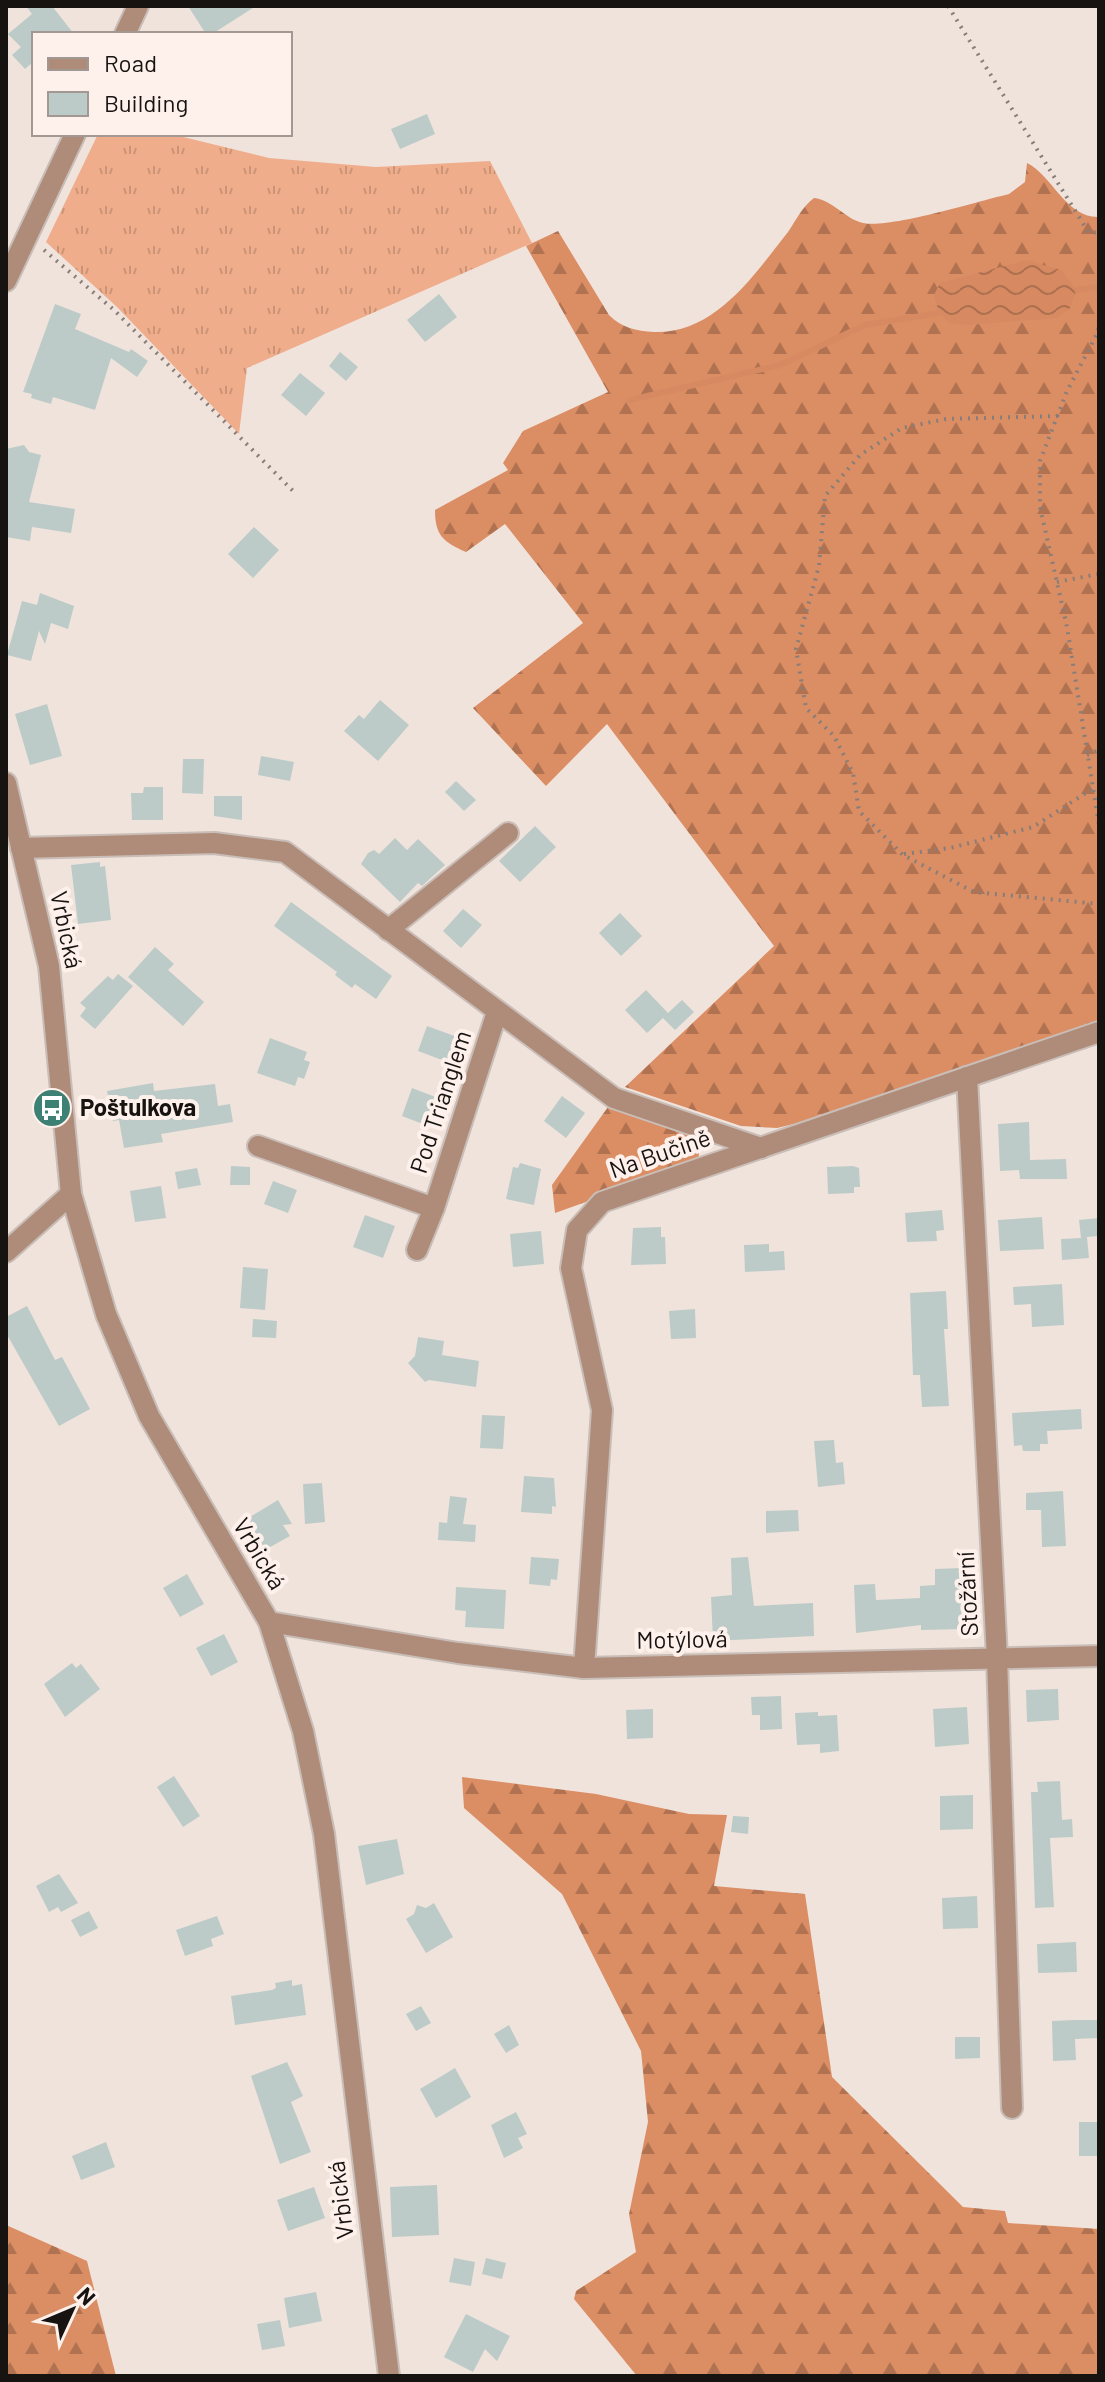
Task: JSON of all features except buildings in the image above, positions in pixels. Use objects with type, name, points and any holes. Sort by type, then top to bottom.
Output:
[{"type":"street","points":[[126,32],[138,6]]},
{"type":"street","points":[[6,281],[74,136]]},
{"type":"street","name":"Vrbická","points":[[6,783],[49,966],[71,1194],[106,1314],[149,1416],[269,1622],[303,1731],[324,1834],[389,2376]]},
{"type":"street","points":[[388,930],[508,833]]},
{"type":"street","points":[[21,848],[214,843],[285,852],[614,1098],[761,1148]]},
{"type":"street","name":"Pod Trianglem","points":[[417,1250],[434,1208],[497,1012]]},
{"type":"street","name":"Na Bučině","points":[[584,1668],[602,1410],[571,1268],[577,1230],[602,1202],[1099,1032]]},
{"type":"street","name":"Stožární","points":[[967,1077],[997,1658],[1012,2108]]},
{"type":"street","name":"Pod Trianglem","points":[[258,1146],[434,1208]]},
{"type":"street","points":[[6,1252],[71,1194]]},
{"type":"street","name":"Motýlová","points":[[269,1622],[458,1653],[584,1668],[1099,1656]]},
{"type":"path","points":[[948,6],[1089,233],[1099,232]]},
{"type":"path","points":[[25,238],[114,310],[296,494]]},
{"type":"path","points":[[1099,320],[1098,332],[1040,461],[1040,507],[1057,582],[1099,825]]},
{"type":"path","points":[[1058,416],[946,419],[902,428],[860,455],[825,496],[819,566],[796,649],[806,708],[834,736],[853,773],[859,811],[903,855],[974,892],[1099,904]]},
{"type":"path","points":[[1057,582],[1099,574]]},
{"type":"path","points":[[1087,755],[1099,750]]},
{"type":"path","points":[[903,855],[950,848],[1033,827],[1092,789]]},
{"type":"green space","points":[[97,136],[179,136],[269,158],[376,167],[490,161],[532,243],[247,368],[239,434],[117,307],[46,242]]},
{"type":"green space","points":[[1027,163],[1077,211],[1099,217],[1099,1023],[835,1114],[777,1128],[741,1126],[625,1087],[774,946],[607,724],[546,786],[473,708],[583,623],[505,524],[466,552],[442,537],[435,519],[435,510],[508,470],[503,463],[523,431],[608,392],[526,246],[558,231],[609,315],[624,326],[641,331],[676,330],[714,313],[731,299],[814,198],[863,223],[893,222],[1009,194],[1025,182]]},
{"type":"green space","points":[[608,1107],[701,1136],[698,1162],[555,1213],[552,1185]]},
{"type":"green space","points":[[462,1777],[596,1794],[689,1814],[727,1815],[714,1886],[805,1894],[832,2077],[963,2207],[1005,2211],[1008,2223],[1099,2229],[1099,2376],[637,2376],[574,2299],[576,2291],[636,2252],[629,2214],[648,2122],[641,2051],[562,1894],[464,1808]]},
{"type":"green space","points":[[6,2225],[87,2261],[116,2376],[6,2376]]},
{"type":"water","points":[[1026,260],[1061,270],[1077,290],[1070,308],[1057,318],[969,325],[951,324],[939,313],[934,295],[940,283]]},
{"type":"waterway","points":[[1077,290],[1098,287]]},
{"type":"waterway","points":[[630,400],[780,365],[865,325],[939,313]]},
{"type":"place","name":"Poštulkova","points":[[52,1108]]}]
